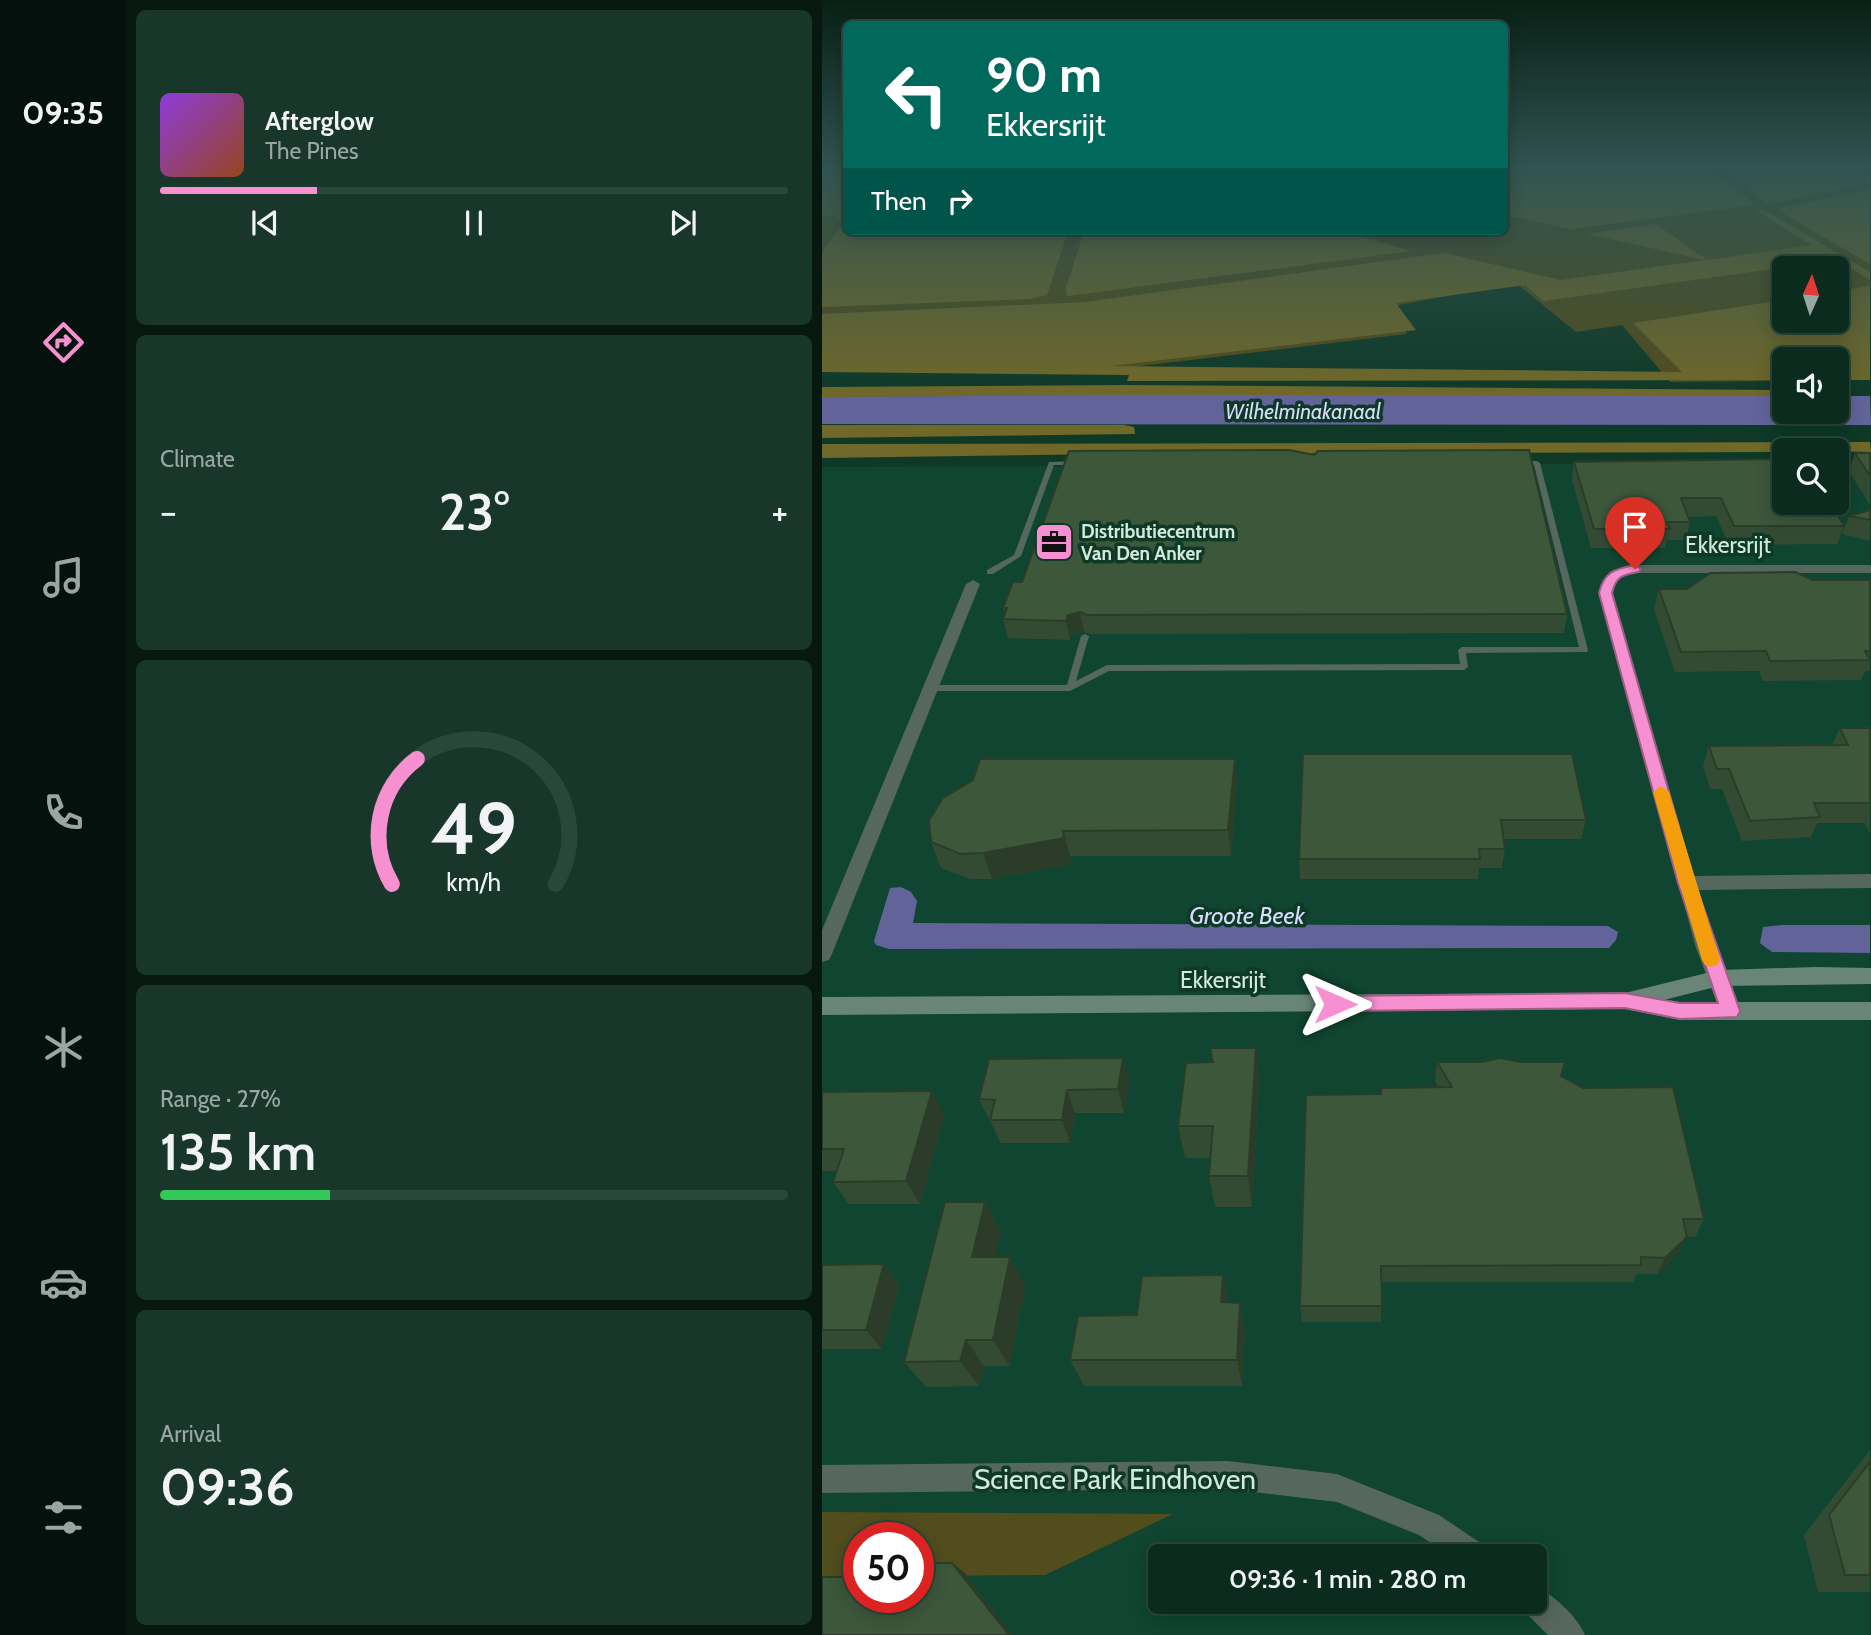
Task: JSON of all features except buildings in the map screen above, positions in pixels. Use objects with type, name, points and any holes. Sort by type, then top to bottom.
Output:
[{"type":"main road","name":"Ekkersrijt","points":[[1625,1001],[1719,978],[1870,976]]},
{"type":"main road","name":"Ekkersrijt","points":[[822,1006],[1625,1001],[1680,1011],[1870,1011]]},
{"type":"street","name":"Ekkersrijt","points":[[1730,1011],[1686,883],[1606,593],[1609,579],[1617,572],[1635,569],[1870,569]]},
{"type":"street","points":[[822,954],[973,584]]},
{"type":"street","points":[[1686,883],[1870,881]]},
{"type":"street","name":"Science Park Eindhoven","points":[[822,1479],[1228,1475],[1337,1488],[1429,1525],[1457,1544]]},
{"type":"street","points":[[1547,1613],[1570,1635]]},
{"type":"lane","points":[[989,572],[1017,556],[1051,463],[1092,463]]},
{"type":"lane","points":[[930,688],[1070,688],[1107,668],[1464,667],[1462,650],[1584,650],[1537,463],[1510,463]]},
{"type":"lane","points":[[1070,688],[1085,636]]},
{"type":"shaded area","points":[[822,244],[1870,244],[1870,380],[1849,380],[1849,347],[1772,347],[1772,381],[1670,382],[1622,325],[1576,332],[1516,283],[1394,306],[1407,334],[1115,369],[822,371]]},
{"type":"shaded area","points":[[828,244],[1064,244],[1047,295],[1030,299],[822,307],[822,253]]},
{"type":"shaded area","points":[[1080,244],[1388,244],[1412,251],[1067,296],[1066,288]]},
{"type":"shaded area","points":[[1634,244],[1685,244],[1707,260],[1811,244],[1823,244],[1843,256],[1772,256],[1772,269],[1543,301],[1525,285],[1396,303],[1416,330],[1111,366],[1682,372],[1633,323],[1772,302],[1772,333],[1849,333],[1849,289],[1870,286],[1870,380],[1849,380],[1849,347],[1772,347],[1772,380],[1127,381],[1129,375],[822,372],[822,314],[1085,302],[1444,253],[1561,280],[1705,260]]},
{"type":"shaded area","points":[[1836,244],[1870,244],[1870,264]]},
{"type":"shaded area","points":[[1849,260],[1870,272],[1870,280],[1849,267]]},
{"type":"shaded area","points":[[1126,385],[1772,390],[1772,396],[822,397],[822,387]]},
{"type":"shaded area","points":[[822,425],[1124,425],[1134,427],[1135,434],[822,438]]},
{"type":"shaded area","points":[[1772,442],[1772,452],[1113,454],[822,458],[822,444]]},
{"type":"shaded area","points":[[1849,442],[1870,442],[1871,452],[1849,451]]},
{"type":"shaded area","points":[[1849,462],[1870,462],[1870,1635],[822,1635],[822,467],[1772,463],[1772,515],[1849,515]]},
{"type":"shaded area","points":[[822,1512],[1173,1514],[1045,1575],[934,1576],[934,1522],[843,1522],[843,1576],[822,1576]]},
{"type":"water","name":"Wilhelminakanaal","points":[[1772,396],[1772,424],[1849,424],[1849,396],[1870,396],[1871,425],[822,424],[822,397]]},
{"type":"water","points":[[901,887],[911,892],[917,901],[913,923],[1608,926],[1618,932],[1616,940],[1609,948],[889,949],[876,945],[874,941],[890,888]]},
{"type":"water","points":[[1870,925],[1870,953],[1772,952],[1760,943],[1763,927]]},
{"type":"slow traffic","points":[[1661,792],[1711,960]]},
{"type":"place","name":"Distributiecentrum Van Den Anker","points":[[1054,542]]},
{"type":"route","points":[[1335,1004],[1625,1001],[1680,1011],[1730,1011],[1706,948],[1686,883],[1606,593],[1609,579],[1617,572],[1635,569]]},
{"type":"water label","name":"Groote Beek","points":[[1247,915]]}]
